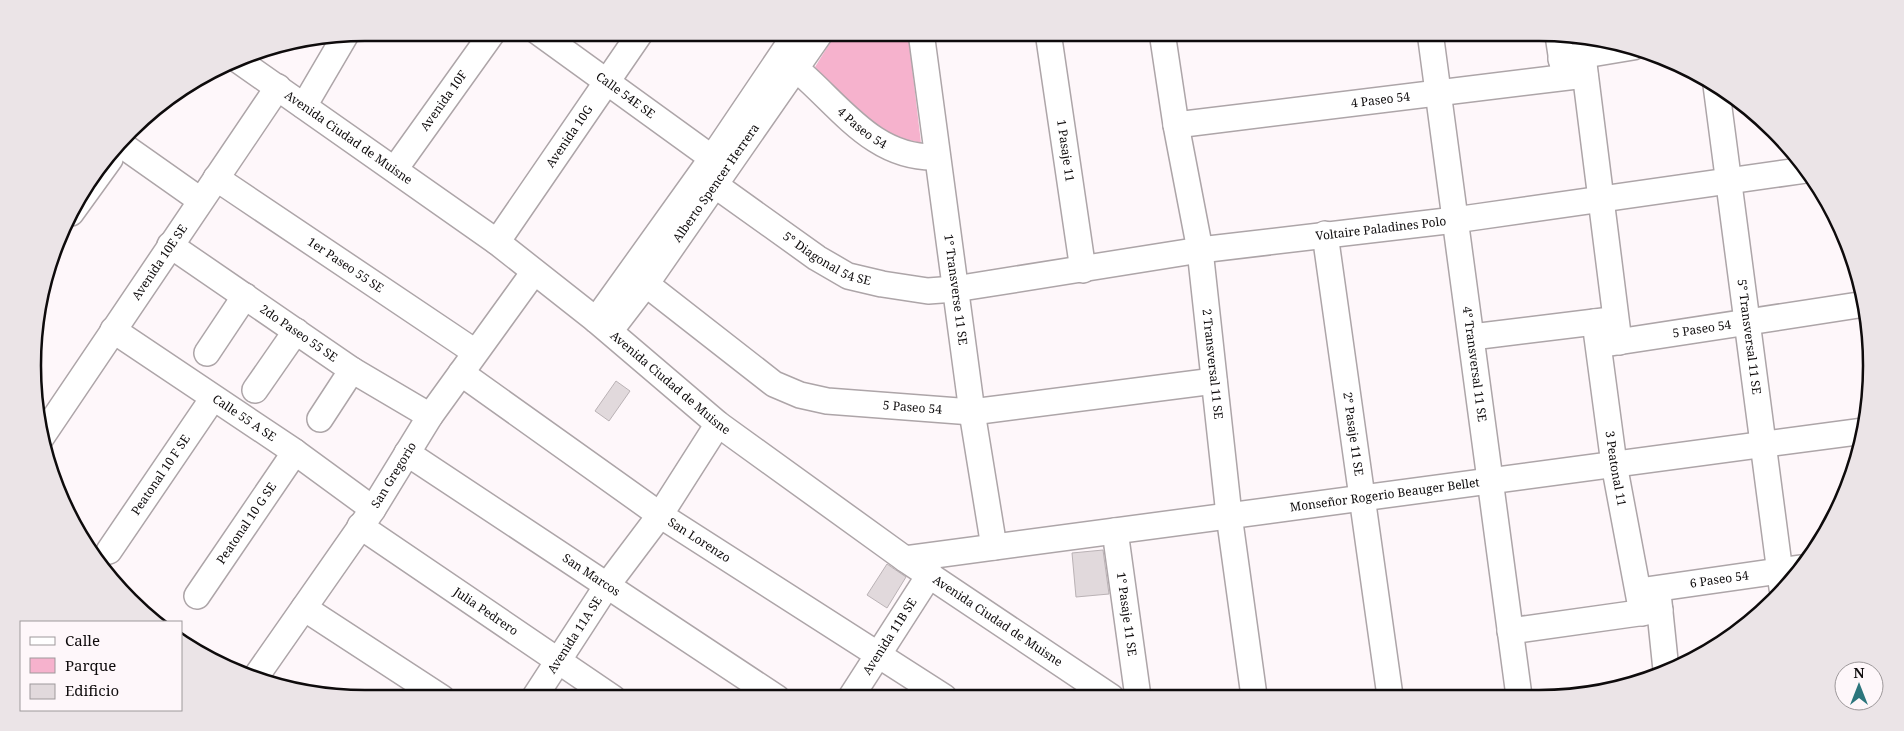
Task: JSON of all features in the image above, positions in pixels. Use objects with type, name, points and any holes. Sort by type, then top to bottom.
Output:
[{"type":"street","name":"Avenida 10F","points":[[395,169],[487,41]]},
{"type":"street","name":"Calle 54E SE","points":[[550,41],[712,158]]},
{"type":"street","name":"Avenida 10G","points":[[497,242],[635,41]]},
{"type":"street","name":"Alberto Spencer Herrera","points":[[603,326],[791,41]]},
{"type":"street","name":"Alberto Spencer Herrera","points":[[603,326],[646,284],[815,41]]},
{"type":"street","name":"1° Transverse 11 SE","points":[[921,41],[972,412],[994,547]]},
{"type":"street","name":"1 Pasaje 11","points":[[1049,41],[1083,270]]},
{"type":"street","name":"2 Transversal 11 SE","points":[[1163,41],[1176,125],[1200,250],[1229,516],[1253,690]]},
{"type":"street","name":"4° Transversal 11 SE","points":[[1431,41],[1518,690]]},
{"type":"street","points":[[304,106],[341,42]]},
{"type":"street","name":"4 Paseo 54","points":[[1176,125],[1438,94],[1617,51]]},
{"type":"street","name":"3 Peatonal 11","points":[[1570,61],[1603,200],[1614,464],[1665,664]]},
{"type":"street","name":"Avenida Ciudad de Muisne","points":[[245,65],[497,242],[603,326],[718,424],[905,559],[1101,690]]},
{"type":"street","name":"4 Paseo 54","points":[[802,74],[868,136],[883,146],[914,157],[936,157]]},
{"type":"street","name":"Avenida 10E SE","points":[[47,429],[278,87]]},
{"type":"street","name":"5° Transversal 11 SE","points":[[1717,95],[1763,444],[1788,573]]},
{"type":"street","points":[[126,147],[200,200]]},
{"type":"street","name":"Voltaire Paladines Polo","points":[[955,289],[1200,250],[1455,220],[1729,183],[1798,171]]},
{"type":"street","name":"1er Paseo 55 SE","points":[[216,178],[475,352]]},
{"type":"street","name":"5° Diagonal 54 SE","points":[[716,185],[817,258],[848,276],[882,284],[928,291],[955,289]]},
{"type":"street","name":"2° Pasaje 11 SE","points":[[1325,234],[1389,690]]},
{"type":"street","name":"2do Paseo 55 SE","points":[[170,245],[352,370],[430,416]]},
{"type":"street","name":"San Gregorio","points":[[259,672],[366,517],[430,416],[534,272]]},
{"type":"street","name":"5 Paseo 54","points":[[646,284],[774,384],[800,395],[827,401],[972,412],[1214,381]]},
{"type":"street","points":[[207,353],[245,296]]},
{"type":"street","name":"5 Paseo 54","points":[[1472,337],[1747,324],[1857,305]]},
{"type":"street","name":"Calle 55 A SE","points":[[113,330],[294,452],[366,517]]},
{"type":"street","points":[[255,390],[296,331]]},
{"type":"street","points":[[320,419],[352,370]]},
{"type":"street","name":"San Lorenzo","points":[[461,373],[660,515],[933,690]]},
{"type":"street","name":"Peatonal 10 F SE","points":[[109,551],[213,398]]},
{"type":"street","name":"Avenida 11A SE","points":[[540,690],[559,663],[608,584],[660,515],[718,424]]},
{"type":"street","name":"Monseñor Rogerio Beauger Bellet","points":[[905,559],[1856,432]]},
{"type":"street","name":"Peatonal 10 G SE","points":[[197,596],[294,452]]},
{"type":"street","name":"San Marcos","points":[[407,453],[608,584],[765,690]]},
{"type":"street","name":"Julia Pedrero","points":[[366,517],[559,663],[601,690]]},
{"type":"street","name":"1° Pasaje 11 SE","points":[[1115,531],[1137,690]]},
{"type":"street","name":"Avenida 11B SE","points":[[856,690],[930,574]]},
{"type":"street","name":"6 Paseo 54","points":[[1510,631],[1650,601],[1785,576]]},
{"type":"street","points":[[304,608],[430,690]]},
{"type":"green space","points":[[831,41],[909,41],[921,143],[884,134],[861,120],[815,67]]},
{"type":"building","points":[[616,381],[630,391],[609,421],[595,411]]},
{"type":"building","points":[[1103,550],[1109,594],[1076,597],[1072,553]]},
{"type":"building","points":[[887,564],[906,577],[887,608],[867,595]]}]
